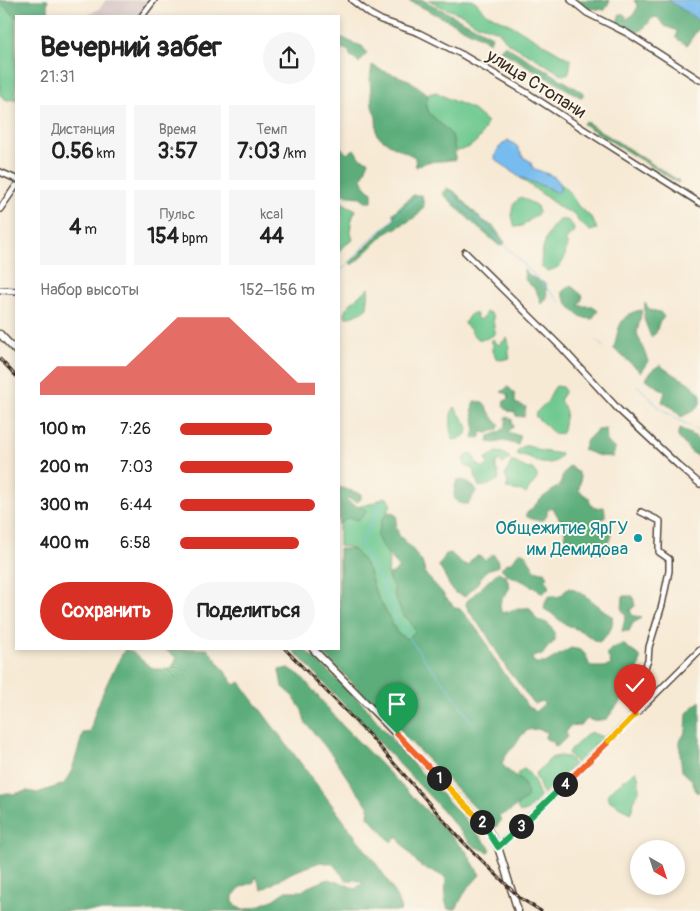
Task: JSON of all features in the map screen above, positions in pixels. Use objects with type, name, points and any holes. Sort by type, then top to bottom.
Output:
[{"type":"main road","points":[[0,334],[15,351]]},
{"type":"main road","points":[[315,650],[485,825],[498,847],[518,911]]},
{"type":"street","points":[[143,15],[154,0]]},
{"type":"street","name":"улица Стопани","points":[[352,0],[381,20],[420,33],[461,54],[529,94],[700,203]]},
{"type":"street","points":[[572,0],[587,13],[627,33],[700,80]]},
{"type":"street","points":[[0,172],[15,179]]},
{"type":"street","points":[[0,210],[15,188]]},
{"type":"street","points":[[465,252],[562,348],[619,410],[700,484]]},
{"type":"street","points":[[0,290],[15,291]]},
{"type":"street","points":[[635,715],[628,701],[648,661],[649,648],[662,605],[669,571],[669,559],[659,552],[660,521],[641,512]]},
{"type":"street","points":[[498,847],[564,785],[700,650]]},
{"type":"shaded area","points":[[106,0],[149,0],[149,3],[140,15],[89,15],[100,8]]},
{"type":"green space","points":[[0,0],[48,0],[47,5],[50,15],[15,16]]},
{"type":"green space","points":[[408,0],[423,0],[492,36],[490,42]]},
{"type":"green space","points":[[429,0],[474,0],[486,13],[513,26],[571,60],[569,73],[562,75],[508,43],[498,31],[474,23],[463,15]]},
{"type":"green space","points":[[575,0],[610,0],[605,10],[584,9]]},
{"type":"green space","points":[[634,0],[668,0],[700,21],[700,29],[698,29],[687,45],[676,38],[677,31],[665,26],[657,17],[652,18],[644,28],[632,35],[618,28],[617,22],[620,14],[626,16],[625,20],[633,15],[638,7]]},
{"type":"green space","points":[[0,2],[15,16],[15,99],[7,100],[0,95]]},
{"type":"green space","points":[[340,36],[362,46],[367,53],[359,63],[351,57],[348,50],[340,48]]},
{"type":"green space","points":[[504,45],[584,93],[582,98],[500,50]]},
{"type":"green space","points":[[372,65],[409,80],[428,94],[426,104],[429,113],[452,135],[455,160],[427,162],[416,167],[415,157],[389,144],[377,135],[370,80]]},
{"type":"green space","points":[[436,92],[471,108],[487,122],[479,138],[471,146],[455,151],[452,135],[429,113],[426,104],[428,94]]},
{"type":"green space","points":[[585,121],[679,181],[678,183],[583,124]]},
{"type":"green space","points":[[340,146],[347,154],[354,149],[360,158],[369,161],[362,178],[365,185],[372,192],[372,202],[365,202],[361,197],[348,196],[340,192]]},
{"type":"green space","points":[[519,177],[557,193],[560,190],[560,183],[570,193],[578,206],[592,218],[597,229],[590,231],[578,221],[575,214],[562,209]]},
{"type":"green space","points":[[446,188],[454,191],[482,220],[494,227],[505,243],[500,246],[477,227],[443,194]]},
{"type":"green space","points":[[413,195],[422,195],[424,207],[418,215],[385,234],[353,265],[350,263],[394,220],[393,213]]},
{"type":"green space","points":[[521,197],[537,206],[539,213],[522,226],[515,227],[512,210],[514,204]]},
{"type":"green space","points":[[340,202],[356,210],[351,225],[353,240],[340,250]]},
{"type":"green space","points":[[559,220],[567,220],[574,230],[565,242],[568,244],[563,261],[558,267],[548,271],[541,267],[543,248],[554,224]]},
{"type":"green space","points":[[524,270],[532,277],[546,284],[547,298],[541,304],[535,290],[525,280]]},
{"type":"green space","points":[[570,285],[583,296],[579,306],[593,306],[598,311],[592,319],[582,317],[566,301],[562,292]]},
{"type":"green space","points":[[369,288],[367,308],[358,314],[346,317],[344,314],[348,306]]},
{"type":"green space","points":[[645,303],[650,310],[660,312],[664,317],[659,323],[656,333],[651,337],[644,319]]},
{"type":"green space","points":[[642,310],[637,333],[648,361],[641,372],[614,349],[619,329],[624,319],[634,312]]},
{"type":"green space","points":[[486,312],[493,315],[495,334],[488,338],[480,339],[474,336],[464,324],[473,313],[476,314],[478,320],[483,318]]},
{"type":"green space","points":[[507,338],[510,358],[501,360],[496,358],[491,342],[493,339],[499,345]]},
{"type":"green space","points":[[660,365],[689,383],[700,393],[700,404],[693,411],[681,417],[669,405],[662,402],[665,392],[646,379],[652,370]]},
{"type":"green space","points":[[556,386],[562,387],[565,391],[560,399],[566,412],[562,433],[555,434],[535,416],[547,402]]},
{"type":"green space","points":[[508,387],[514,394],[515,403],[526,407],[524,417],[516,416],[515,412],[508,411],[503,405],[504,401],[509,399],[508,394],[501,392]]},
{"type":"green space","points":[[474,401],[483,402],[500,425],[497,430],[487,433],[481,432],[481,437],[473,439],[475,426]]},
{"type":"green space","points":[[455,407],[465,421],[468,430],[462,437],[455,440],[452,439],[451,414]]},
{"type":"green space","points":[[506,417],[512,419],[514,426],[508,432],[520,436],[518,445],[504,441],[488,442],[489,436],[499,432],[506,425]]},
{"type":"green space","points":[[681,428],[697,438],[700,457],[691,452],[678,437],[678,432]]},
{"type":"green space","points":[[606,429],[607,442],[615,449],[613,457],[600,456],[583,450],[587,440],[597,430]]},
{"type":"green space","points":[[524,446],[561,454],[553,462],[541,463],[518,455],[517,451]]},
{"type":"green space","points":[[497,452],[503,453],[510,458],[503,464],[498,460],[496,463],[499,479],[489,485],[479,487],[475,471],[465,465],[463,459],[470,453],[473,454],[476,463],[483,468],[488,465],[486,458]]},
{"type":"green space","points":[[512,460],[528,469],[532,468],[537,475],[537,479],[526,494],[522,491],[507,489],[508,482],[505,476]]},
{"type":"green space","points":[[569,466],[579,475],[579,491],[589,498],[594,508],[604,507],[605,517],[598,525],[603,529],[609,529],[611,534],[608,541],[610,550],[602,555],[587,544],[578,545],[565,538],[565,529],[553,508],[547,510],[546,518],[540,520],[526,516],[542,498],[560,485],[563,475]]},
{"type":"green space","points":[[457,480],[466,481],[477,490],[468,504],[458,502],[454,497]]},
{"type":"green space","points":[[340,487],[361,494],[361,499],[357,502],[346,499],[367,511],[358,520],[347,518],[340,523]]},
{"type":"green space","points":[[384,497],[391,504],[382,519],[378,535],[389,557],[388,578],[394,587],[394,594],[402,614],[416,630],[407,639],[397,633],[375,591],[368,569],[363,561],[353,549],[340,546],[340,522],[352,508],[374,503]]},
{"type":"green space","points":[[393,512],[397,516],[396,527],[399,535],[422,562],[426,575],[454,607],[460,609],[476,628],[501,669],[527,706],[535,712],[544,704],[542,701],[535,704],[532,702],[510,674],[484,630],[474,619],[466,605],[467,601],[498,572],[506,576],[510,587],[500,605],[502,613],[530,608],[537,620],[549,624],[553,629],[555,641],[542,655],[534,656],[532,659],[536,663],[545,663],[571,648],[583,652],[591,666],[606,667],[611,665],[606,655],[612,648],[623,644],[640,656],[638,670],[629,694],[607,719],[593,721],[588,719],[580,725],[570,726],[566,731],[567,737],[557,747],[554,745],[554,742],[545,738],[548,732],[537,729],[528,730],[521,736],[514,747],[507,753],[502,763],[505,768],[521,781],[527,790],[528,797],[510,811],[499,816],[501,821],[496,827],[320,650],[340,650],[340,549],[353,549],[363,561],[368,569],[375,591],[397,633],[407,639],[414,633],[415,630],[409,620],[402,614],[394,594],[394,587],[389,581],[389,574],[398,569],[398,566],[381,545],[377,536],[383,518],[387,513]]},
{"type":"green space","points":[[519,552],[526,554],[535,570],[545,572],[548,577],[544,578],[549,584],[548,589],[543,593],[537,588],[531,587],[509,575],[501,568],[513,561]]},
{"type":"green space","points":[[451,553],[468,566],[471,560],[477,556],[485,560],[493,554],[498,561],[498,566],[486,571],[473,589],[464,597],[455,593],[439,566],[446,554]]},
{"type":"green space","points":[[569,588],[586,597],[612,616],[610,631],[599,642],[563,623],[544,609],[548,597],[560,596]]},
{"type":"green space","points":[[623,596],[633,596],[635,606],[630,610],[632,615],[642,618],[633,623],[629,631],[622,631],[626,615],[622,610]]},
{"type":"green space","points":[[124,650],[132,652],[153,668],[171,669],[177,658],[165,650],[209,650],[235,685],[240,682],[375,862],[388,881],[401,911],[0,911],[0,794],[27,791],[37,793],[64,784],[72,770],[83,733],[91,732],[95,713]],"holes":[[[320,862],[333,864],[346,880],[363,881],[356,889],[328,879],[302,891],[286,891],[275,899],[256,907],[242,910],[233,902],[233,896],[241,887],[254,882],[256,876],[262,890],[291,873]]]},
{"type":"green space","points":[[293,650],[305,650],[365,706],[400,750],[491,849],[489,852],[473,846],[435,802]]},
{"type":"green space","points":[[289,668],[301,676],[341,724],[466,851],[480,875],[466,890],[456,909],[448,909],[445,900],[446,878],[421,867],[397,837],[391,842],[368,816],[369,807],[333,756],[305,722],[302,710],[291,694],[282,686],[279,670]]},
{"type":"green space","points":[[700,701],[700,793],[696,792],[692,780],[682,771],[680,741],[686,731],[687,713]]},
{"type":"green space","points":[[590,732],[603,737],[576,763],[568,752]]},
{"type":"green space","points":[[559,756],[568,757],[574,765],[543,794],[535,774],[551,758]]},
{"type":"green space","points":[[524,769],[532,778],[540,798],[527,811],[520,813],[517,805],[526,799],[523,783],[518,777],[518,772]]},
{"type":"green space","points":[[636,771],[639,778],[639,791],[630,813],[609,800],[608,793]]},
{"type":"water","points":[[668,0],[700,0],[700,21]]},
{"type":"water","points":[[508,140],[517,146],[523,157],[530,161],[533,168],[555,177],[560,183],[560,191],[557,193],[519,177],[495,159],[499,148]]},
{"type":"waterway","points":[[450,194],[515,255],[560,302]]},
{"type":"waterway","points":[[340,272],[372,238],[420,196]]},
{"type":"waterway","points":[[597,341],[603,347]]},
{"type":"waterway","points":[[636,384],[660,408],[700,431]]},
{"type":"waterway","points":[[382,500],[361,544],[379,578],[396,619],[471,721]]},
{"type":"railway","points":[[0,359],[15,375]]},
{"type":"railway","points":[[286,650],[371,737],[462,841],[520,898],[541,911]]},
{"type":"place","name":"Общежитие ЯрГУ им Демидова","points":[[638,538]]},
{"type":"route","points":[[397,734],[485,825],[498,847],[635,715]]}]
